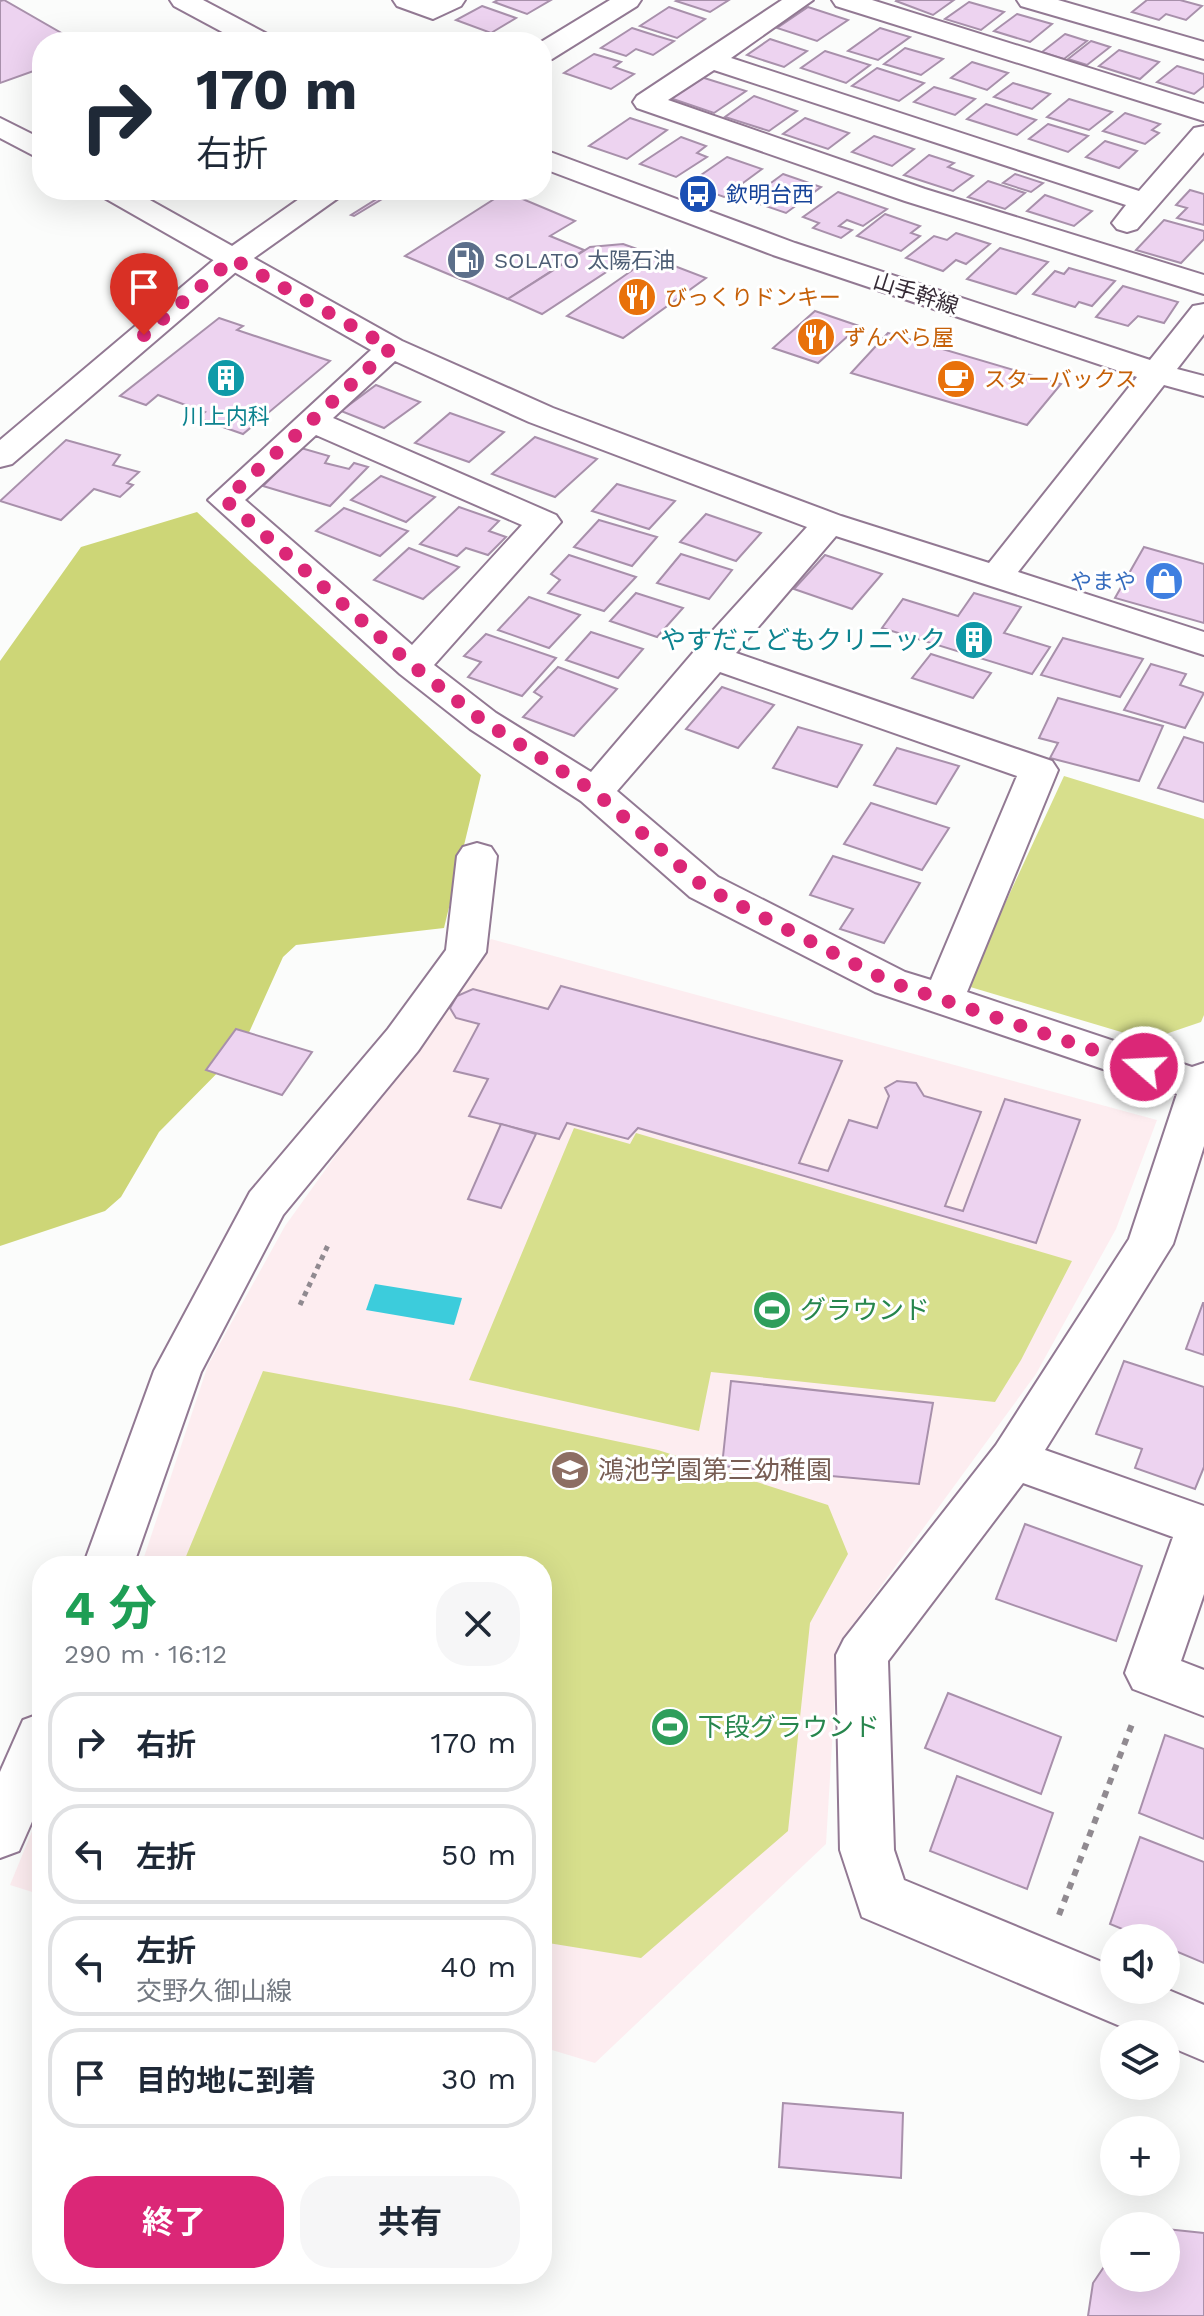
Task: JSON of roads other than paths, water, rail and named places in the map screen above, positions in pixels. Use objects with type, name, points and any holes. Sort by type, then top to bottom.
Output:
[{"type":"street","points":[[183,0],[242,32]]},
{"type":"street","points":[[406,0],[433,11],[452,0]]},
{"type":"street","points":[[552,47],[628,0]]},
{"type":"street","points":[[800,0],[647,102],[915,195],[1204,285]]},
{"type":"street","points":[[845,0],[1204,113]]},
{"type":"street","points":[[1030,0],[1204,51]]},
{"type":"street","points":[[1093,18],[1119,0]]},
{"type":"street","points":[[711,60],[1145,202]]},
{"type":"street","points":[[0,126],[32,145]]},
{"type":"street","points":[[1101,252],[1204,134]]},
{"type":"street","name":"山手幹線","points":[[552,162],[784,249],[1204,386]]},
{"type":"street","points":[[129,200],[391,348],[541,415],[829,523],[1204,644]]},
{"type":"street","points":[[0,457],[233,259],[317,200]]},
{"type":"street","points":[[996,577],[1204,313]]},
{"type":"street","points":[[391,348],[225,500],[413,666],[483,721],[595,792],[704,887],[890,982],[1203,1084],[1150,1244],[1013,1459],[862,1655],[867,1850],[882,1898],[1204,2033]]},
{"type":"street","points":[[312,421],[544,522],[413,666]]},
{"type":"street","points":[[595,792],[710,656],[829,523]]},
{"type":"street","points":[[710,656],[1039,770],[943,1000]]},
{"type":"street","points":[[112,1556],[178,1371],[266,1204],[403,1040],[466,952],[477,856]]},
{"type":"street","points":[[1013,1459],[1203,1527],[1151,1673],[1204,1693]]},
{"type":"street","points":[[0,1833],[32,1760]]},
{"type":"water","points":[[375,1284],[462,1298],[454,1325],[366,1310]]},
{"type":"place","name":"欽明台西","points":[[698,194]]},
{"type":"place","name":"SOLATO 太陽石油","points":[[466,260]]},
{"type":"place","name":"びっくりドンキー","points":[[637,297]]},
{"type":"place","name":"ずんべら屋","points":[[816,337]]},
{"type":"place","name":"川上内科","points":[[226,378]]},
{"type":"place","name":"スターバックス","points":[[956,379]]},
{"type":"place","name":"やまや","points":[[1164,581]]},
{"type":"place","name":"やすだこどもクリニック","points":[[974,640]]},
{"type":"place","name":"グラウンド","points":[[772,1310]]},
{"type":"place","name":"鴻池学園第三幼稚園","points":[[570,1470]]},
{"type":"place","name":"下段グラウンド","points":[[670,1727]]}]
